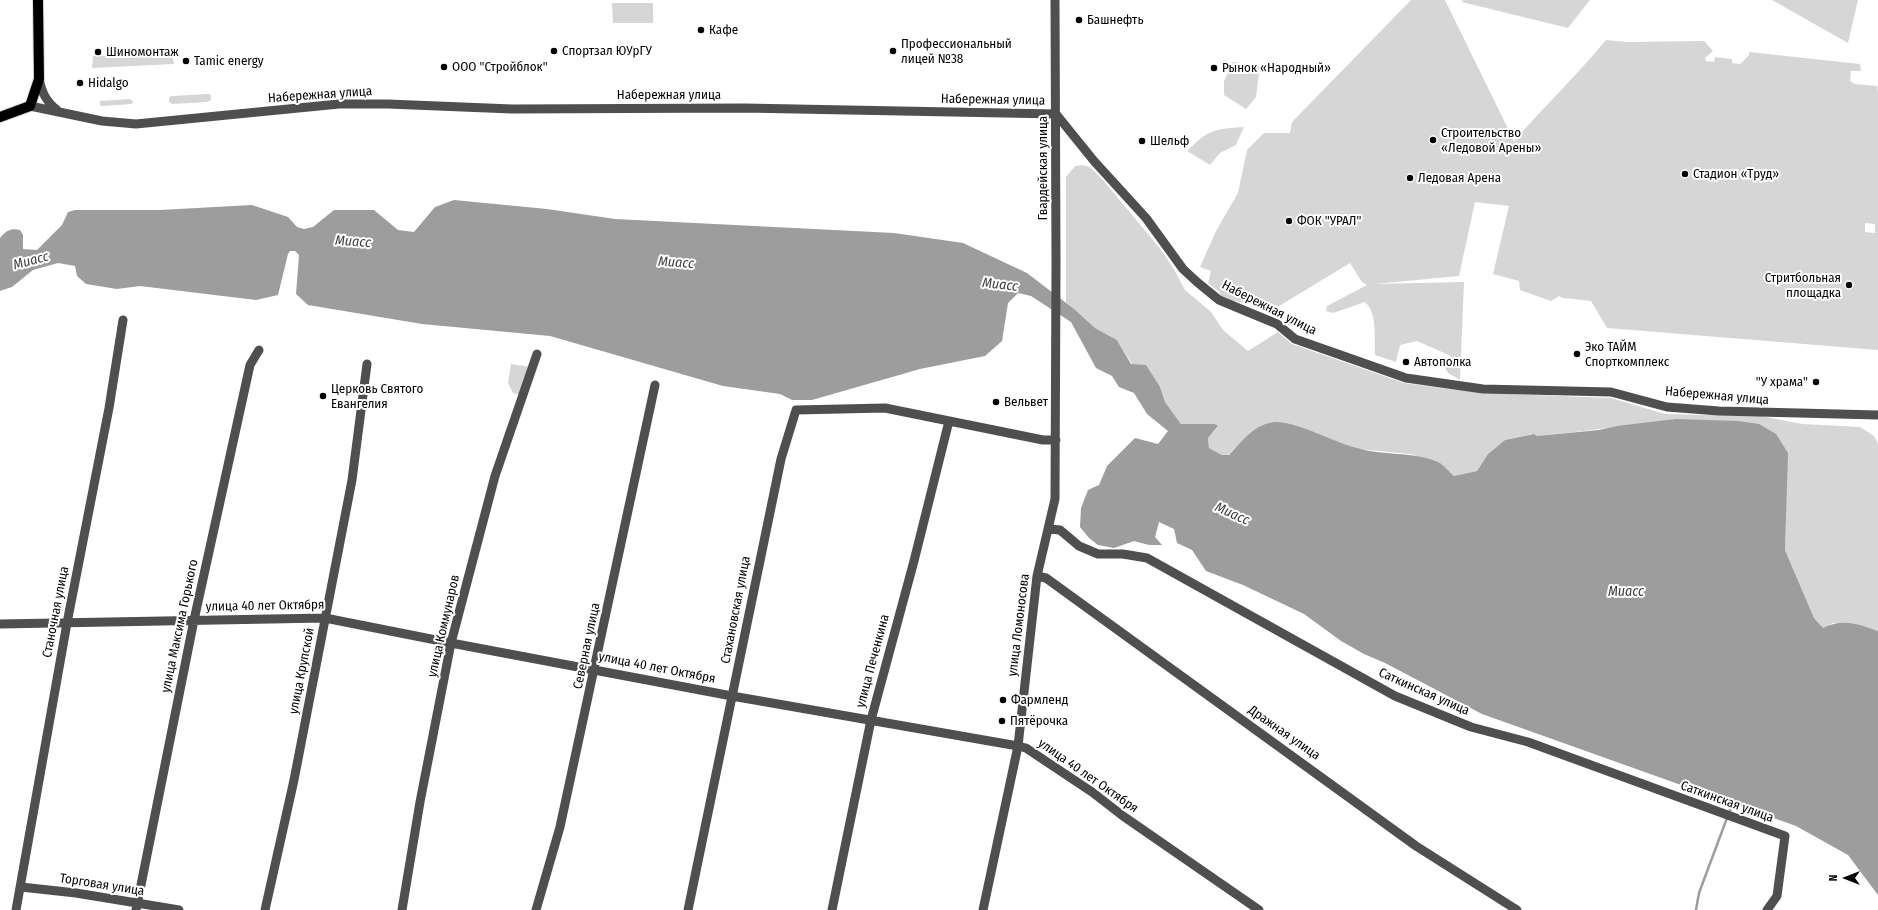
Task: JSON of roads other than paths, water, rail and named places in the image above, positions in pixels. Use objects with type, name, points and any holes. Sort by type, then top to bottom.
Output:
[{"type":"main road","points":[[0,117],[30,106],[39,79],[38,0]]},
{"type":"street","name":"Гвардейская улица","points":[[1055,0],[1056,342]]},
{"type":"street","points":[[39,79],[42,91],[48,102],[58,111]]},
{"type":"street","name":"Набережная улица","points":[[30,106],[102,121],[136,124],[339,104],[512,109],[744,108],[1056,114],[1094,161],[1146,218],[1183,269],[1197,282],[1219,300],[1277,324],[1295,338],[1352,360],[1406,378],[1483,389],[1611,392],[1667,407],[1774,414],[1878,416]]},
{"type":"street","name":"Станочная улица","points":[[16,910],[67,623],[110,408],[123,320]]},
{"type":"street","name":"улица Ломоносова","points":[[983,910],[1018,746],[1037,576],[1055,499],[1056,342]]},
{"type":"street","name":"улица Максима Горького","points":[[136,907],[194,620],[250,365],[259,350]]},
{"type":"street","name":"улица Коммунаров","points":[[402,910],[420,802],[451,643],[495,476],[537,354]]},
{"type":"street","name":"улица Крупской","points":[[265,910],[294,780],[352,480],[367,364]]},
{"type":"street","name":"Северная улица","points":[[536,910],[560,827],[595,670],[655,385]]},
{"type":"street","name":"Стахановская улица","points":[[688,910],[781,459],[796,410],[885,408],[948,421]]},
{"type":"street","points":[[948,421],[1043,440],[1056,440]]},
{"type":"street","name":"улица Печенкина","points":[[832,910],[871,720],[914,561],[948,421]]},
{"type":"street","name":"Саткинская улица","points":[[1049,529],[1060,530],[1079,546],[1098,554],[1123,554],[1147,558],[1395,696],[1471,727],[1528,742],[1785,836],[1777,896],[1768,910]]},
{"type":"street","name":"Дражная улица","points":[[1037,576],[1046,578],[1416,846],[1517,910]]},
{"type":"street","name":"улица 40 лет Октября","points":[[0,624],[325,618],[732,696],[1018,746],[1026,748],[1092,792],[1123,816],[1259,910]]},
{"type":"street","name":"Торговая улица","points":[[21,887],[76,893],[136,907],[179,910]]},
{"type":"water","name":"Миасс","points":[[454,200],[547,209],[615,219],[894,233],[963,243],[1027,273],[1074,309],[1095,328],[1117,340],[1131,364],[1146,365],[1160,387],[1165,402],[1181,424],[1215,424],[1218,426],[1208,438],[1209,448],[1222,455],[1229,455],[1250,433],[1256,429],[1263,425],[1278,422],[1306,429],[1348,445],[1367,450],[1418,456],[1438,462],[1454,476],[1477,471],[1488,454],[1505,440],[1534,434],[1537,436],[1599,430],[1617,426],[1675,419],[1738,421],[1759,424],[1776,434],[1788,453],[1785,550],[1814,618],[1823,628],[1837,623],[1850,623],[1878,631],[1878,895],[1848,855],[1796,826],[1482,714],[1385,663],[1364,654],[1341,641],[1304,614],[1243,585],[1206,571],[1192,550],[1177,543],[1174,529],[1159,522],[1155,537],[1162,545],[1149,545],[1134,541],[1114,548],[1098,545],[1089,538],[1080,527],[1081,508],[1088,490],[1099,485],[1107,466],[1135,438],[1158,444],[1168,431],[1147,414],[1134,393],[1119,387],[1112,376],[1096,368],[1071,322],[1031,296],[1018,293],[1008,303],[1002,341],[985,356],[920,369],[812,400],[792,400],[780,394],[723,386],[550,336],[422,324],[308,305],[296,294],[299,255],[295,251],[290,251],[288,254],[278,295],[256,300],[140,286],[117,289],[86,284],[77,276],[75,266],[58,263],[33,270],[12,287],[0,291],[0,238],[2,235],[7,231],[14,229],[20,230],[23,235],[23,249],[37,250],[62,225],[68,212],[75,210],[160,210],[252,205],[288,217],[297,227],[304,229],[313,227],[334,210],[374,210],[398,230],[414,232],[435,207]]},
{"type":"waterway","points":[[1729,813],[1734,801]]},
{"type":"waterway","points":[[1696,910],[1699,893],[1727,818]]},
{"type":"place","name":"Башнефть","points":[[1079,20]]},
{"type":"place","name":"Кафе","points":[[701,30]]},
{"type":"place","name":"Спортзал ЮУрГУ","points":[[554,51]]},
{"type":"place","name":"Профессиональный лицей №38","points":[[893,51]]},
{"type":"place","name":"Шиномонтаж","points":[[98,52]]},
{"type":"place","name":"Tamic energy","points":[[186,61]]},
{"type":"place","name":"ООО \"Стройблок\"","points":[[444,67]]},
{"type":"place","name":"Рынок «Народный»","points":[[1214,68]]},
{"type":"place","name":"Hidalgo","points":[[80,83]]},
{"type":"place","name":"Строительство «Ледовой Арены»","points":[[1433,140]]},
{"type":"place","name":"Шельф","points":[[1142,141]]},
{"type":"place","name":"Стадион «Труд»","points":[[1685,174]]},
{"type":"place","name":"Ледовая Арена","points":[[1410,178]]},
{"type":"place","name":"ФОК \"УРАЛ\"","points":[[1289,221]]},
{"type":"place","name":"Стритбольная площадка","points":[[1849,285]]},
{"type":"place","name":"Эко ТАЙМ Спорткомплекс","points":[[1577,354]]},
{"type":"place","name":"Автополка","points":[[1406,362]]},
{"type":"place","name":"\"У храма\"","points":[[1816,382]]},
{"type":"place","name":"Церковь Святого Евангелия","points":[[323,396]]},
{"type":"place","name":"Вельвет","points":[[996,402]]},
{"type":"place","name":"Фармленд","points":[[1003,700]]},
{"type":"place","name":"Пятёрочка","points":[[1002,721]]}]
